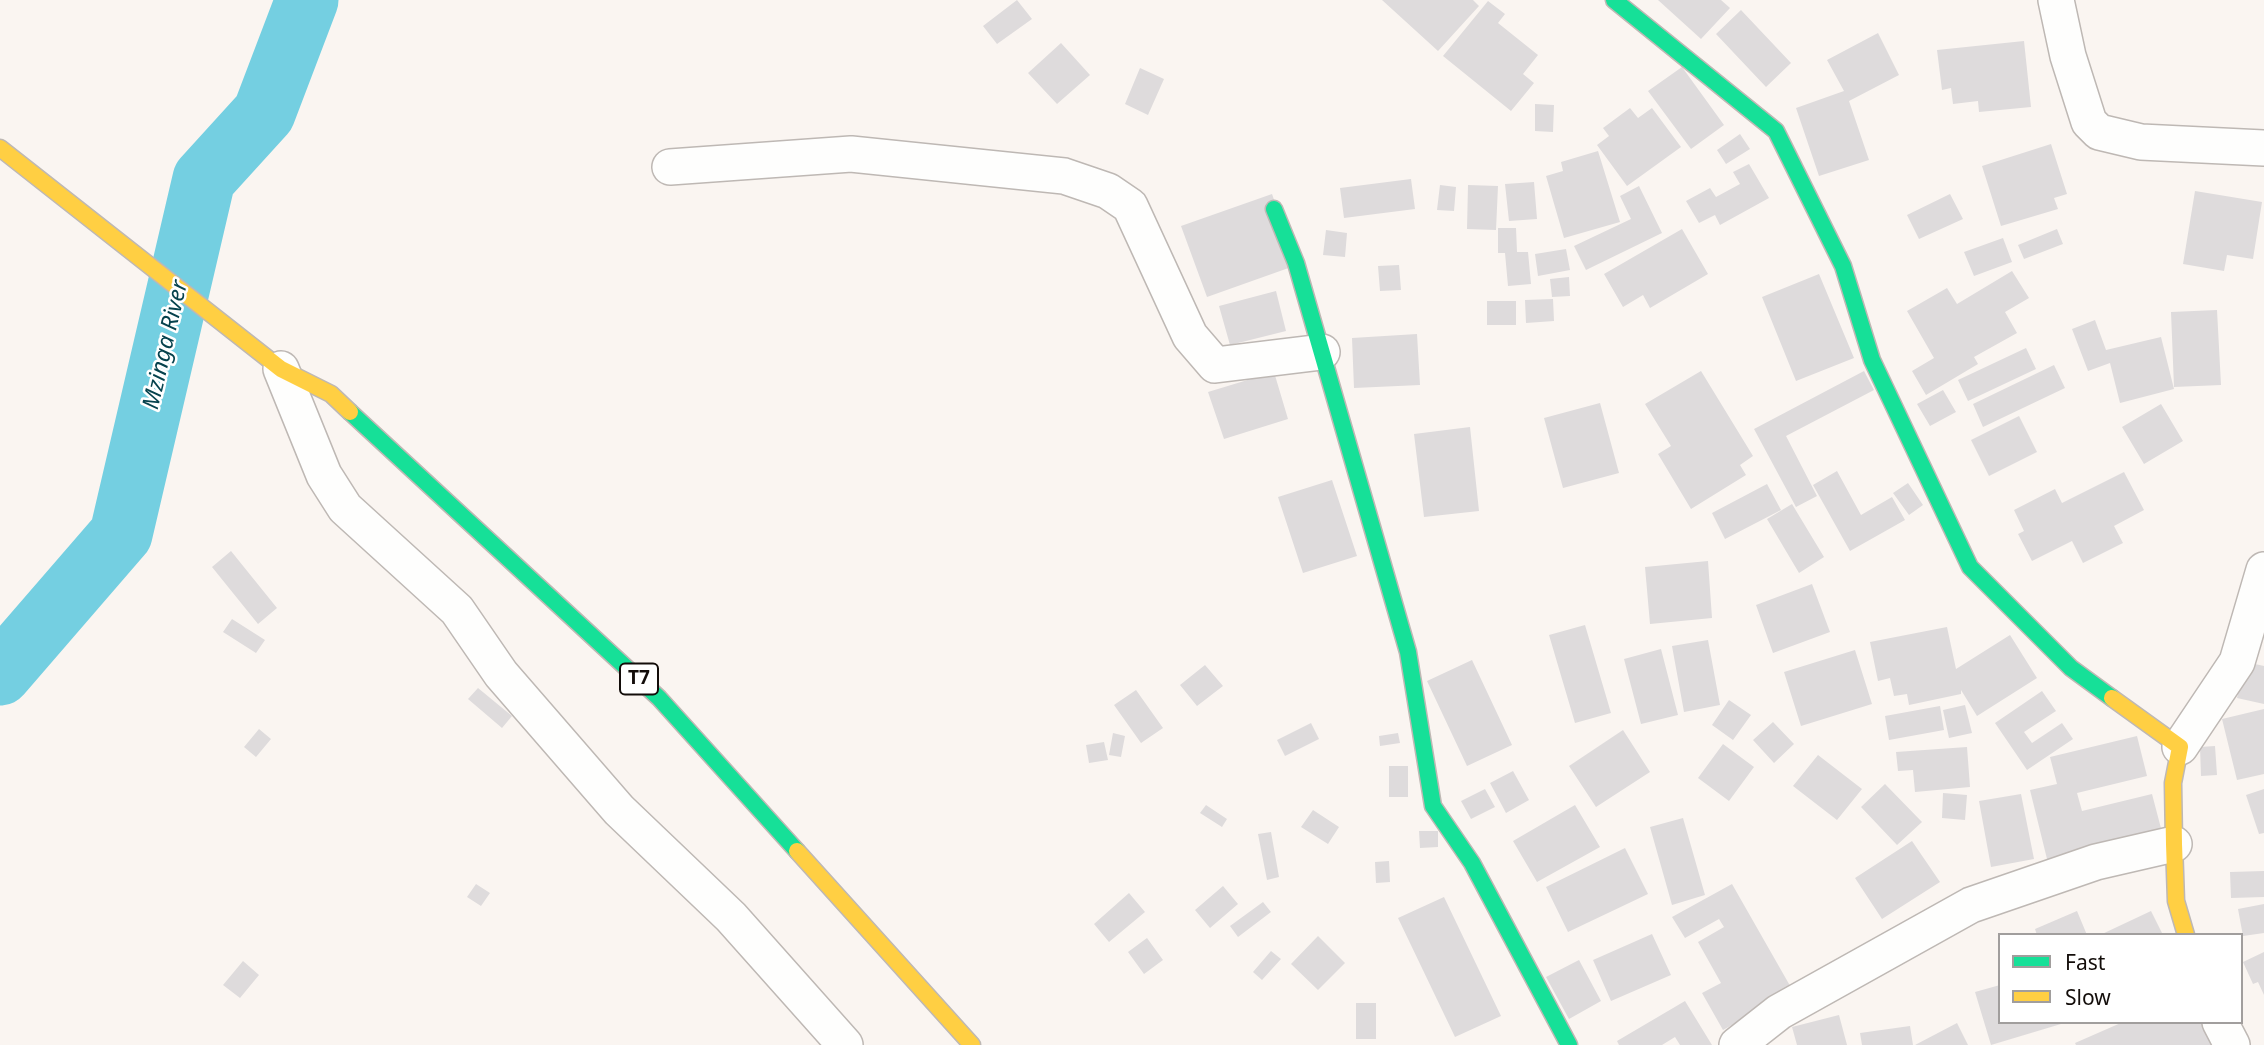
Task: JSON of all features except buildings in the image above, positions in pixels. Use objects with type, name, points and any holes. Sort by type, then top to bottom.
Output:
[{"type":"main road","points":[[1614,0],[1776,131],[1843,266],[1872,360],[1970,567],[2071,668],[2180,747],[2173,783],[2174,844],[2176,901],[2185,933]]},
{"type":"main road","name":"T7","points":[[0,148],[273,363],[331,394],[659,698],[972,1045]]},
{"type":"main road","points":[[1274,209],[1296,263],[1408,652],[1433,806],[1472,863],[1569,1045]]},
{"type":"street","points":[[2056,0],[2068,56],[2089,122],[2099,132],[2141,142],[2264,148]]},
{"type":"street","points":[[670,167],[851,154],[1064,176],[1108,191],[1130,206],[1190,336],[1215,365],[1322,352]]},
{"type":"street","points":[[273,363],[324,475],[345,508],[457,610],[501,674],[618,810],[731,916],[845,1045]]},
{"type":"street","points":[[2180,747],[2236,662],[2264,570]]},
{"type":"street","points":[[1737,1045],[1779,1012],[1971,905],[2096,862],[2174,844]]},
{"type":"street","points":[[2221,1024],[2232,1045]]},
{"type":"waterway","name":"Mzinga River","points":[[0,674],[121,534],[204,179],[264,113],[307,0]]},
{"type":"traffic: fast","points":[[1614,0],[1776,131],[1843,266],[1872,360],[1970,567],[2071,668],[2112,698]]},
{"type":"traffic: fast","points":[[1274,209],[1296,263],[1408,652],[1433,806],[1472,863],[1569,1045]]},
{"type":"traffic: fast","points":[[350,412],[659,698],[797,851]]},
{"type":"traffic: slow","points":[[0,148],[281,369],[331,394],[350,412]]},
{"type":"traffic: slow","points":[[2112,698],[2180,747],[2173,783],[2174,844],[2176,901],[2185,933]]},
{"type":"traffic: slow","points":[[797,851],[972,1045]]}]
